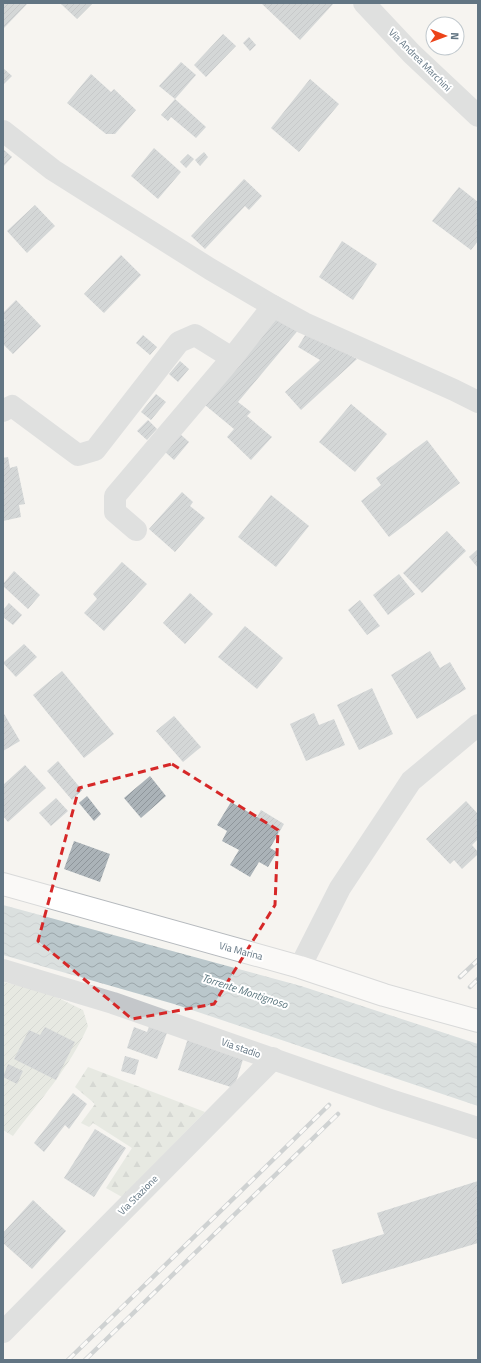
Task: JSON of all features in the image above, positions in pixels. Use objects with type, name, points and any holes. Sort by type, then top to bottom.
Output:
[{"type":"main road","name":"Via Marina","points":[[3,884],[300,967],[384,995],[478,1021]]},
{"type":"street","name":"Via Andrea Marchini","points":[[364,3],[412,54],[478,116]]},
{"type":"street","points":[[3,131],[53,170],[210,269],[273,306],[304,323],[478,402]]},
{"type":"street","points":[[136,530],[115,512],[115,496],[232,358],[273,306]]},
{"type":"street","points":[[3,411],[12,406],[78,455],[95,450],[179,342],[195,335],[232,358]]},
{"type":"street","points":[[300,967],[340,888],[411,781],[478,725]]},
{"type":"street","name":"Via stadio","points":[[3,970],[112,1003],[387,1099],[478,1128]]},
{"type":"street","name":"Via Stazione","points":[[3,1332],[273,1058]]},
{"type":"highlighted area","points":[[172,764],[278,830],[275,905],[214,1004],[132,1019],[38,941],[79,788]]},
{"type":"green space","points":[[3,982],[44,991],[83,1010],[88,1026],[81,1041],[63,1069],[13,1136],[3,1130]]},
{"type":"green space","points":[[88,1067],[205,1112],[122,1197],[106,1188],[132,1148],[93,1123],[89,1127],[81,1123],[95,1104],[75,1087]]},
{"type":"water","name":"Torrente Montignoso","points":[[3,905],[301,986],[478,1044],[478,1106],[174,1004],[3,955]]},
{"type":"building","points":[[3,3],[28,3],[3,29]]},
{"type":"building","points":[[60,3],[93,3],[77,19]]},
{"type":"building","points":[[261,3],[334,3],[300,40]]},
{"type":"building","points":[[223,34],[236,46],[206,77],[194,65]]},
{"type":"building","points":[[249,37],[256,45],[250,51],[243,43]]},
{"type":"building","points":[[181,62],[196,75],[175,99],[159,86]]},
{"type":"building","points":[[3,68],[12,76],[3,85]]},
{"type":"building","points":[[91,74],[111,92],[114,89],[136,110],[115,134],[106,134],[67,103]]},
{"type":"building","points":[[310,79],[339,104],[299,152],[271,128]]},
{"type":"building","points":[[175,99],[206,127],[196,138],[171,117],[168,121],[161,115]]},
{"type":"building","points":[[154,148],[181,172],[158,199],[131,176]]},
{"type":"building","points":[[3,149],[12,157],[3,167]]},
{"type":"building","points":[[204,152],[208,157],[200,166],[195,160]]},
{"type":"building","points":[[188,154],[194,159],[186,168],[180,162]]},
{"type":"building","points":[[244,179],[262,196],[249,210],[245,206],[205,249],[191,236]]},
{"type":"building","points":[[459,187],[478,202],[478,241],[471,250],[432,221]]},
{"type":"building","points":[[35,205],[55,226],[27,253],[7,231]]},
{"type":"building","points":[[342,241],[377,264],[353,300],[319,277]]},
{"type":"building","points":[[121,255],[141,275],[104,313],[84,294]]},
{"type":"building","points":[[16,300],[41,326],[13,354],[3,344],[3,323],[5,320],[3,318],[3,313]]},
{"type":"building","points":[[278,317],[300,328],[238,402],[251,412],[247,416],[272,437],[251,460],[227,437],[234,429],[205,405]]},
{"type":"building","points":[[307,332],[357,359],[301,410],[285,392],[320,360],[298,347]]},
{"type":"building","points":[[143,335],[157,347],[150,355],[136,343]]},
{"type":"building","points":[[180,361],[189,369],[178,382],[169,374]]},
{"type":"building","points":[[156,394],[166,402],[151,420],[141,412]]},
{"type":"building","points":[[351,404],[387,434],[355,472],[319,442]]},
{"type":"building","points":[[148,420],[157,429],[147,440],[137,431]]},
{"type":"building","points":[[179,433],[189,442],[174,460],[164,451]]},
{"type":"building","points":[[427,440],[460,483],[389,537],[361,501],[381,485],[376,478]]},
{"type":"building","points":[[8,457],[10,468],[17,466],[25,504],[19,505],[21,517],[3,521],[3,458]]},
{"type":"building","points":[[182,492],[193,502],[190,506],[205,518],[175,552],[149,529]]},
{"type":"building","points":[[271,495],[309,526],[276,567],[238,537]]},
{"type":"building","points":[[447,531],[466,551],[422,593],[403,573]]},
{"type":"building","points":[[478,549],[478,568],[469,557]]},
{"type":"building","points":[[122,562],[147,584],[104,631],[84,613],[97,599],[93,594]]},
{"type":"building","points":[[14,571],[40,595],[28,609],[3,586]]},
{"type":"building","points":[[399,574],[415,594],[388,615],[373,595]]},
{"type":"building","points":[[190,593],[213,614],[185,644],[163,623]]},
{"type":"building","points":[[360,600],[380,626],[367,635],[348,610]]},
{"type":"building","points":[[9,603],[22,615],[13,625],[3,617],[3,610]]},
{"type":"building","points":[[245,626],[283,658],[257,689],[218,657]]},
{"type":"building","points":[[24,644],[37,657],[16,677],[3,663]]},
{"type":"building","points":[[430,651],[440,668],[450,662],[466,689],[417,719],[391,675]]},
{"type":"building","points":[[62,671],[114,734],[84,758],[33,695]]},
{"type":"building","points":[[372,688],[393,734],[359,750],[337,705]]},
{"type":"building","points":[[3,712],[20,741],[3,751]]},
{"type":"building","points":[[314,713],[319,725],[334,719],[345,745],[306,761],[290,724]]},
{"type":"building","points":[[174,716],[201,747],[183,762],[156,731]]},
{"type":"building","points":[[58,761],[82,790],[72,800],[47,771]]},
{"type":"building","points":[[25,765],[46,788],[8,822],[3,816],[3,785]]},
{"type":"building","points":[[150,776],[166,796],[141,818],[124,798]]},
{"type":"building","points":[[87,796],[101,814],[94,821],[79,803]]},
{"type":"building","points":[[56,798],[68,811],[51,826],[39,813]]},
{"type":"building","points":[[466,801],[478,814],[478,839],[472,845],[478,854],[462,869],[454,860],[450,864],[426,839]]},
{"type":"building","points":[[231,802],[257,817],[261,810],[284,824],[270,848],[277,852],[268,867],[259,862],[250,877],[230,865],[239,850],[222,841],[227,831],[217,825]]},
{"type":"building","points":[[74,841],[110,854],[100,882],[64,869]]},
{"type":"building","points":[[152,1019],[170,1025],[157,1059],[127,1048],[134,1027],[147,1032]]},
{"type":"building","points":[[45,1027],[75,1042],[56,1080],[14,1059],[29,1030],[40,1035]]},
{"type":"building","points":[[190,1032],[246,1050],[234,1088],[178,1070]]},
{"type":"building","points":[[125,1056],[139,1060],[135,1075],[121,1071]]},
{"type":"building","points":[[8,1064],[23,1071],[17,1084],[3,1077]]},
{"type":"building","points":[[73,1093],[87,1104],[69,1129],[65,1125],[44,1152],[34,1143]]},
{"type":"building","points":[[95,1129],[126,1148],[94,1197],[64,1178]]},
{"type":"building","points":[[478,1181],[478,1243],[342,1284],[332,1250],[384,1234],[377,1213]]},
{"type":"building","points":[[33,1200],[66,1231],[32,1269],[3,1243],[3,1233]]},
{"type":"railway","points":[[460,977],[478,960]]},
{"type":"railway","points":[[470,987],[478,979]]},
{"type":"railway","points":[[68,1360],[329,1105]]},
{"type":"railway","points":[[85,1360],[338,1114]]}]
